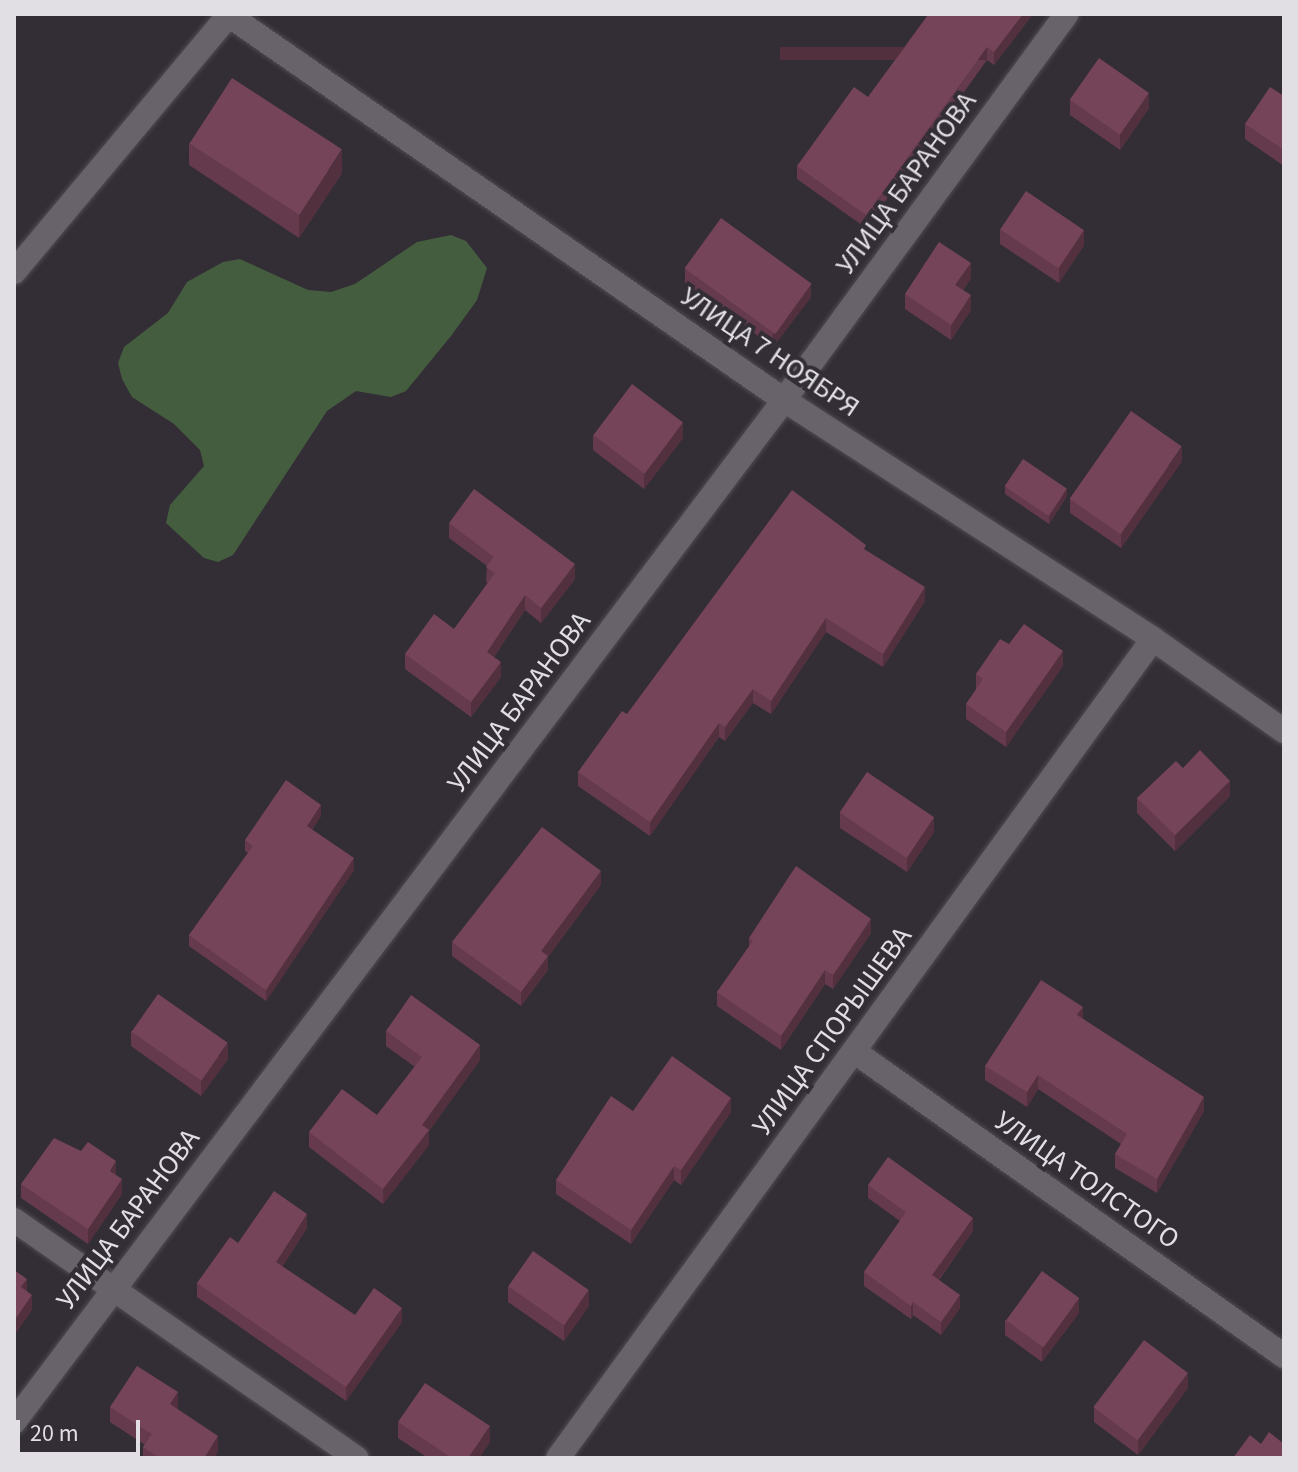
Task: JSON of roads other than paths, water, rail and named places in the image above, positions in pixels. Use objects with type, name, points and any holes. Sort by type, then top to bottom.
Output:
[{"type":"street","name":"УЛИЦА 7 НОЯБРЯ","points":[[229,14],[784,400],[1153,639],[1284,731]]},
{"type":"street","points":[[14,272],[229,14]]},
{"type":"street","name":"УЛИЦА БАРАНОВА","points":[[14,1422],[784,400],[1066,14]]},
{"type":"street","name":"УЛИЦА СПОРЫШЕВА","points":[[558,1458],[1153,639]]},
{"type":"street","name":"УЛИЦА ТОЛСТОГО","points":[[855,1052],[1284,1356]]},
{"type":"street","points":[[14,1220],[356,1458]]}]
